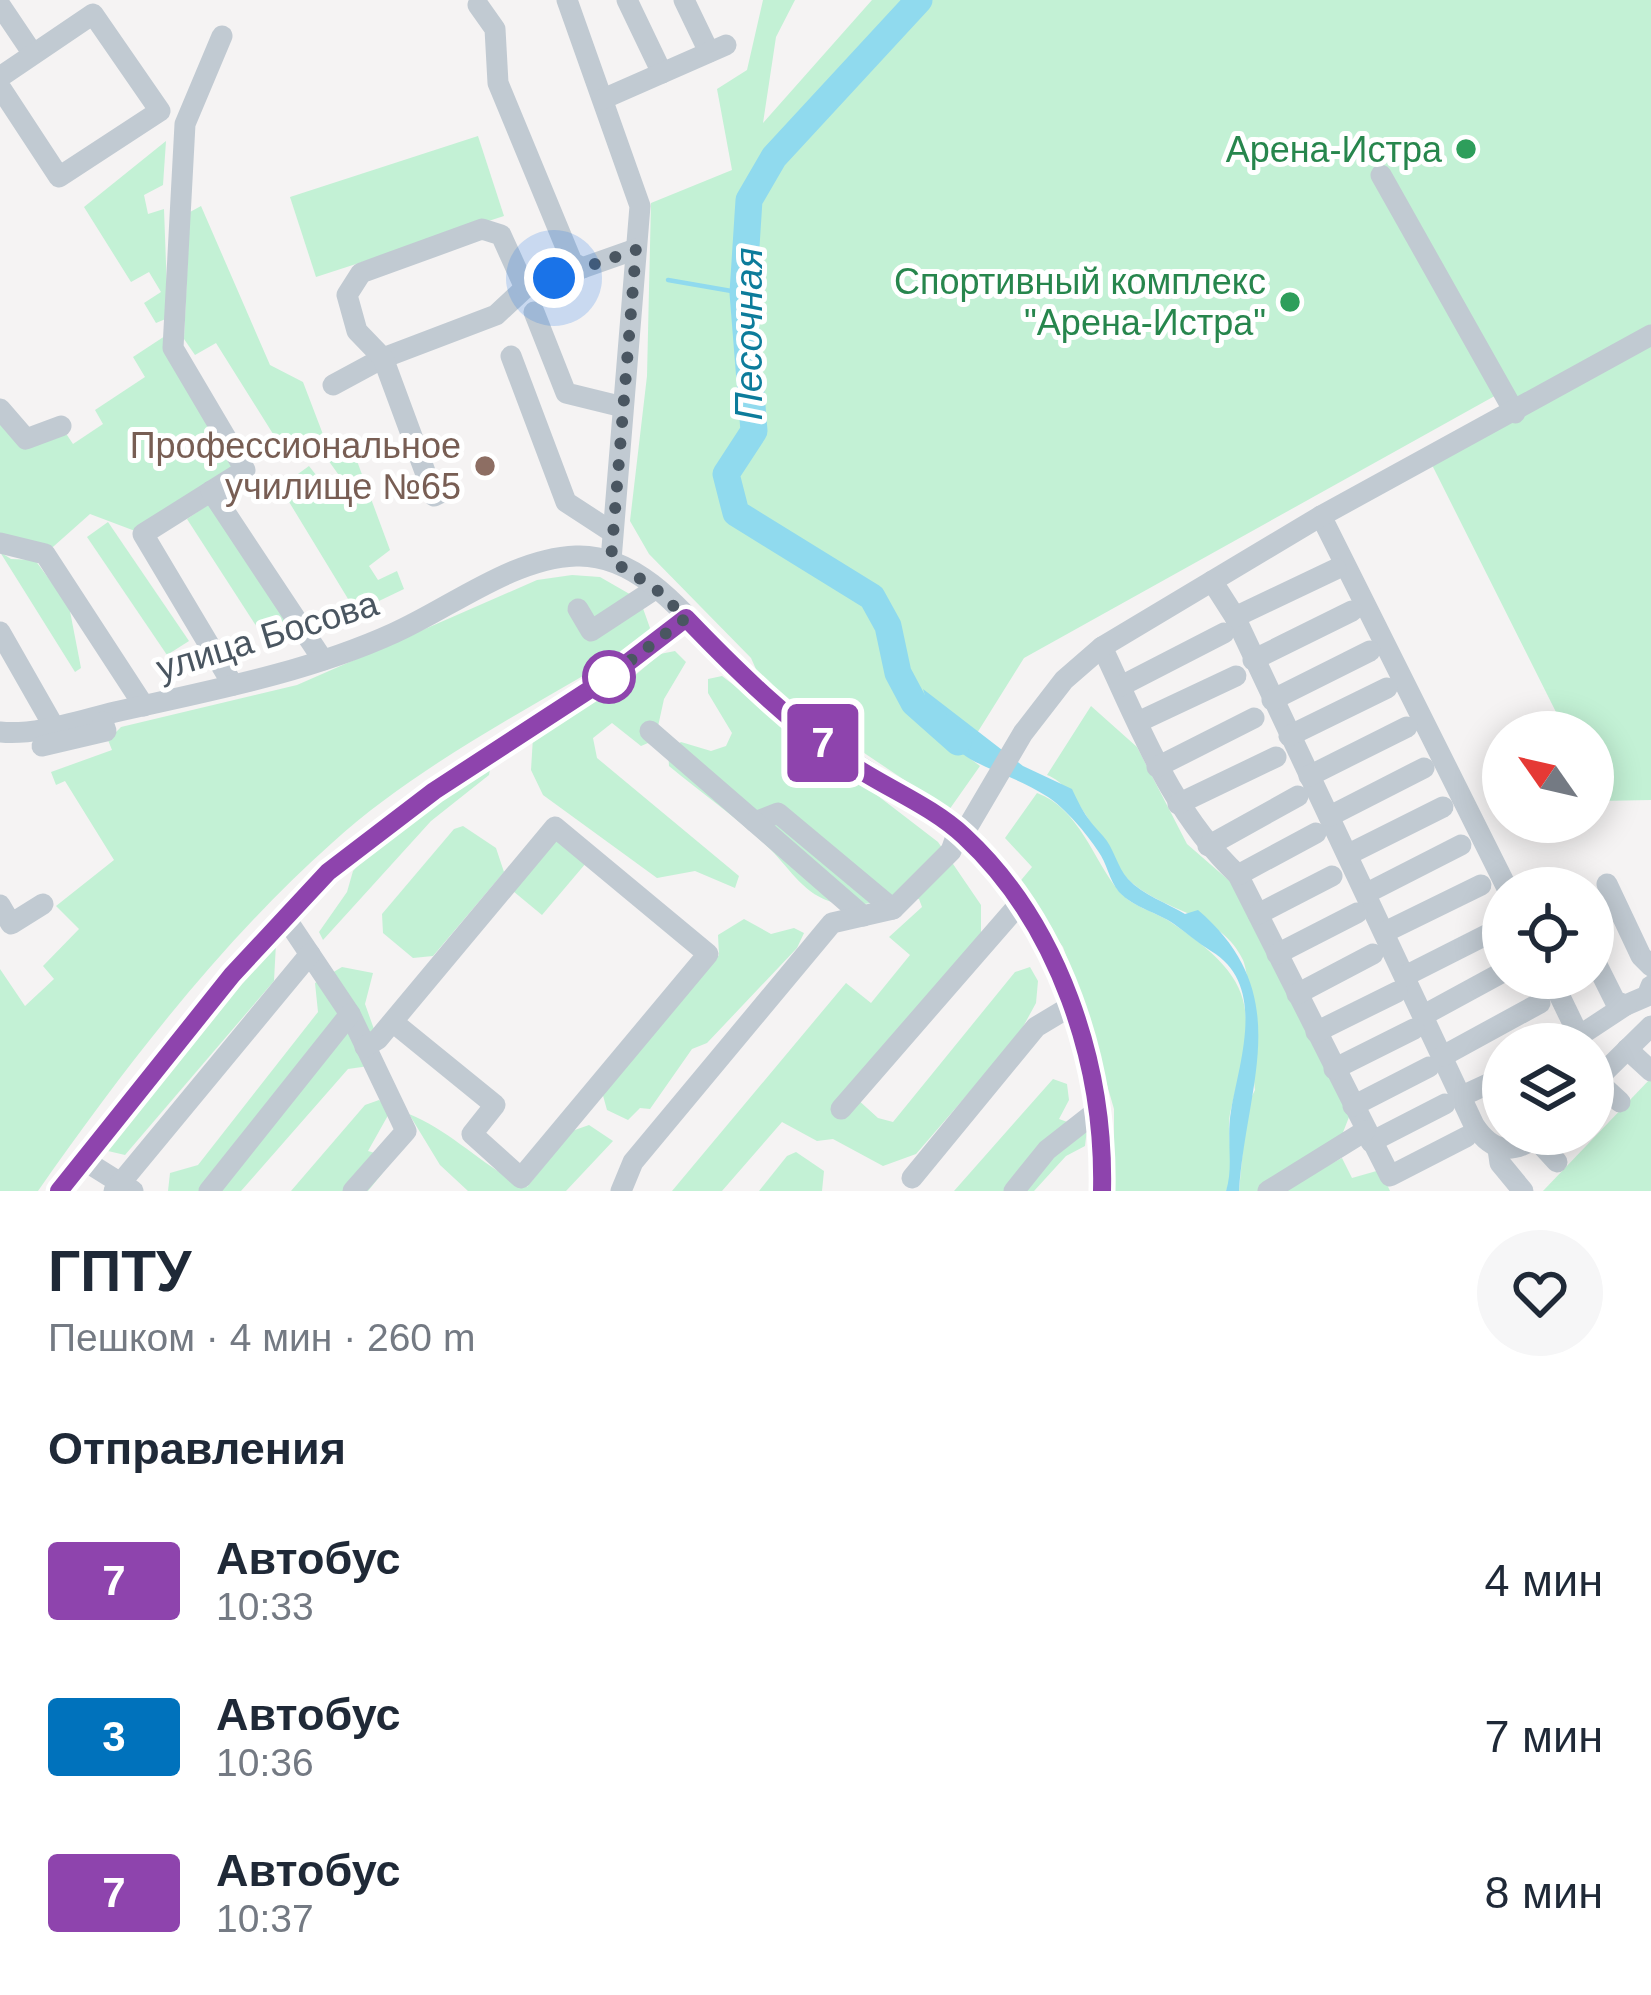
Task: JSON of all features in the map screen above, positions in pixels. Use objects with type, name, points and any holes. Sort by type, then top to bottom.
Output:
[{"type":"street","points":[[567,0],[640,206],[611,560],[656,589],[754,689],[849,763],[960,833],[1021,902],[1052,952],[1071,1006],[1098,1110],[1102,1191]]},
{"type":"street","points":[[627,0],[662,73]]},
{"type":"street","points":[[603,99],[717,48],[684,0]]},
{"type":"street","points":[[0,5],[33,54]]},
{"type":"street","points":[[478,5],[496,29],[498,83],[572,262],[582,268]]},
{"type":"street","points":[[0,77],[93,14],[160,111],[59,177],[0,87]]},
{"type":"street","points":[[222,36],[185,124],[173,348],[245,470],[143,533],[233,685]]},
{"type":"street","points":[[1381,175],[1515,413]]},
{"type":"street","points":[[440,494],[434,496],[383,358],[357,331],[347,295],[361,273],[482,230],[501,235],[525,288]]},
{"type":"street","points":[[333,385],[383,358],[496,315],[525,288],[636,250]]},
{"type":"street","points":[[534,312],[566,392],[623,407]]},
{"type":"street","points":[[627,1188],[633,1162],[832,923],[893,909],[951,851],[1023,733],[1064,680],[1102,647],[1321,516],[1651,335]]},
{"type":"street","points":[[511,356],[566,502],[612,532]]},
{"type":"street","points":[[0,409],[26,440],[61,426]]},
{"type":"street","points":[[212,491],[323,660]]},
{"type":"street","points":[[1321,516],[1496,867]]},
{"type":"street","points":[[0,543],[45,554],[144,706]]},
{"type":"street","name":"улица Босова","points":[[0,732],[144,706],[323,660],[390,635],[539,562],[577,555],[611,560]]},
{"type":"street","points":[[1121,686],[1336,569]]},
{"type":"street","points":[[1212,581],[1244,668],[1272,700],[1309,776],[1323,825],[1349,854],[1362,903],[1385,932],[1401,984],[1453,1100],[1482,1138]]},
{"type":"street","points":[[578,609],[591,631],[656,589]]},
{"type":"street","points":[[1138,722],[1352,611]]},
{"type":"street","points":[[58,1191],[285,916],[328,872],[434,791],[609,677],[686,618]]},
{"type":"street","points":[[0,632],[53,725]]},
{"type":"street","points":[[1102,647],[1178,804],[1208,847],[1238,875],[1390,1176],[1466,1137]]},
{"type":"street","points":[[1272,700],[1370,650]]},
{"type":"street","points":[[1289,736],[1387,688]]},
{"type":"street","points":[[1157,767],[1254,718]]},
{"type":"street","points":[[43,746],[106,731],[104,722]]},
{"type":"street","points":[[1309,776],[1407,727]]},
{"type":"street","points":[[650,731],[863,916]]},
{"type":"street","points":[[1178,804],[1276,757]]},
{"type":"street","points":[[1238,875],[1424,768]]},
{"type":"street","points":[[1208,847],[1298,796]]},
{"type":"street","points":[[1349,854],[1443,807]]},
{"type":"street","points":[[755,822],[778,813],[893,909]]},
{"type":"street","points":[[365,1048],[393,1022],[555,827],[708,954],[521,1178],[472,1134],[495,1105],[393,1022]]},
{"type":"street","points":[[1277,953],[1461,845]]},
{"type":"street","points":[[1258,914],[1332,876]]},
{"type":"street","points":[[1385,932],[1481,885]]},
{"type":"street","points":[[1614,899],[1641,956],[1651,966]]},
{"type":"street","points":[[841,1109],[1021,902]]},
{"type":"street","points":[[0,905],[11,924],[43,904]]},
{"type":"street","points":[[285,916],[350,1014],[406,1131],[353,1191]]},
{"type":"street","points":[[1316,1032],[1482,937]]},
{"type":"street","points":[[82,1159],[123,1188],[310,954]]},
{"type":"street","points":[[1297,994],[1373,954]]},
{"type":"street","points":[[1334,1069],[1482,984]]},
{"type":"street","points":[[1561,999],[1579,1036],[1647,996],[1651,986]]},
{"type":"street","points":[[1614,998],[1626,1005]]},
{"type":"street","points":[[1353,1106],[1540,1004]]},
{"type":"street","points":[[911,1178],[1036,1027],[1071,1006]]},
{"type":"street","points":[[209,1191],[350,1014]]},
{"type":"street","points":[[1614,1062],[1651,1026]]},
{"type":"street","points":[[1627,1049],[1651,1072]]},
{"type":"street","points":[[1268,1191],[1368,1137],[1482,1087]]},
{"type":"street","points":[[1614,1097],[1620,1102]]},
{"type":"street","points":[[1014,1191],[1047,1150],[1098,1110]]},
{"type":"street","points":[[1499,1155],[1523,1191]]},
{"type":"street","points":[[1552,1155],[1557,1162]]},
{"type":"green space","points":[[763,0],[795,0],[776,37],[763,123],[872,0],[1651,0],[1651,800],[1614,801],[1614,711],[1555,711],[1428,457],[1518,406],[1509,388],[1024,658],[964,754],[980,766],[949,810],[763,685],[751,658],[649,554],[630,521],[647,376],[651,203],[732,170],[717,89],[747,70]]},
{"type":"green space","points":[[478,136],[504,216],[316,277],[290,197]]},
{"type":"green space","points":[[166,141],[163,185],[144,195],[148,214],[164,209],[168,318],[156,323],[144,303],[161,292],[149,272],[131,282],[84,207]]},
{"type":"green space","points":[[201,206],[270,365],[303,382],[324,437],[290,461],[216,343],[195,355],[184,339],[190,212]]},
{"type":"green space","points":[[165,336],[245,470],[143,534],[90,514],[45,554],[0,543],[0,409],[26,439],[61,426],[73,444],[103,424],[95,410],[145,377],[133,357]]},
{"type":"green space","points":[[347,434],[390,550],[369,566],[378,580],[397,571],[404,589],[356,612],[280,487],[309,466],[337,502],[351,492],[323,453]]},
{"type":"green space","points":[[212,502],[298,635],[264,638],[187,519]]},
{"type":"green space","points":[[108,522],[189,641],[167,655],[87,537]]},
{"type":"green space","points":[[0,552],[11,559],[35,560],[69,606],[81,668],[75,672]]},
{"type":"green space","points":[[600,577],[640,600],[650,628],[645,639],[443,759],[367,813],[290,882],[212,965],[104,1099],[38,1191],[0,1191],[0,969],[25,1006],[54,979],[43,966],[79,929],[56,906],[114,860],[65,781],[56,785],[51,772],[112,750],[108,740],[121,727],[297,685],[537,580]]},
{"type":"green space","points":[[675,651],[686,662],[664,699],[655,740],[641,746],[612,723],[593,738],[597,758],[739,876],[735,888],[695,871],[657,878],[543,795],[531,770],[533,737],[593,691],[612,695],[660,654]]},
{"type":"green space","points":[[722,676],[938,842],[981,905],[981,934],[856,1098],[878,1118],[893,1122],[1015,972],[1030,967],[1038,981],[1036,1003],[1018,1036],[916,1154],[883,1166],[833,1139],[817,1141],[782,1122],[722,1191],[672,1191],[846,983],[871,1003],[910,955],[889,937],[922,907],[919,899],[846,905],[815,894],[759,839],[669,766],[668,750],[681,742],[711,751],[726,746],[732,733],[708,693],[708,679]]},
{"type":"green space","points":[[1091,706],[1137,747],[1187,844],[1233,884],[1351,1112],[1340,1140],[1258,1191],[1239,1191],[1247,1106],[1255,1090],[1243,960],[1234,945],[1208,923],[1131,882],[1070,793],[1047,775]]},
{"type":"green space","points":[[491,764],[489,775],[431,821],[323,940],[319,932],[347,892],[353,871],[402,818]]},
{"type":"green space","points":[[1037,793],[1052,800],[1075,823],[1123,896],[1201,944],[1236,982],[1246,1023],[1229,1119],[1231,1171],[1226,1191],[1114,1191],[1114,1109],[1089,1023],[1063,947],[1017,885],[1032,867],[1005,838]]},
{"type":"green space","points":[[463,826],[496,848],[504,872],[433,956],[413,958],[383,933],[382,914],[454,829]]},
{"type":"green space","points":[[557,838],[586,863],[542,915],[513,891]]},
{"type":"green space","points":[[744,919],[771,934],[794,928],[804,933],[797,948],[707,1043],[692,1049],[650,1109],[640,1108],[628,1120],[607,1110],[602,1092],[719,955],[718,935]]},
{"type":"green space","points":[[276,943],[274,981],[125,1155],[108,1151],[125,1114]]},
{"type":"green space","points":[[342,967],[373,973],[365,1004],[375,1032],[369,1066],[348,1069],[241,1191],[168,1191],[170,1173],[198,1165],[318,1012],[315,983]]},
{"type":"green space","points":[[1651,1078],[1651,1191],[1543,1191],[1577,1155],[1614,1155],[1614,1117]]},
{"type":"green space","points":[[1053,1079],[1067,1084],[1069,1100],[1059,1119],[1087,1129],[1085,1146],[1066,1156],[1034,1191],[954,1191]]},
{"type":"green space","points":[[379,1100],[391,1110],[368,1151],[382,1155],[385,1170],[368,1191],[291,1191],[365,1105]]},
{"type":"green space","points":[[409,1114],[527,1187],[572,1131],[589,1125],[613,1141],[566,1191],[468,1191],[440,1165]]},
{"type":"green space","points":[[796,1152],[824,1171],[822,1191],[759,1191],[787,1156]]},
{"type":"green space","points":[[1342,1158],[1352,1178],[1380,1170],[1390,1191],[1279,1191]]},
{"type":"water","points":[[923,689],[1023,766],[1072,789],[1128,879],[1185,914],[1198,910],[1228,942],[1247,975],[1258,1042],[1239,1191],[1226,1191],[1230,1121],[1245,1025],[1239,983],[1229,966],[1174,924],[1119,892],[1093,844],[1055,802],[956,749],[932,716]]},
{"type":"waterway","name":"Песочная","points":[[919,0],[774,157],[749,200],[743,293],[754,431],[726,474],[736,513],[872,597],[888,626],[898,673],[914,703],[958,742]]},
{"type":"waterway","points":[[668,280],[743,293]]},
{"type":"bus line","name":"7","points":[[59,1191],[232,975],[328,872],[434,791],[609,677],[686,618],[754,689],[849,763],[963,835],[1021,902],[1052,952],[1071,1006],[1103,1134],[1102,1191]]},
{"type":"place","name":"Арена-Истра","points":[[1466,149]]},
{"type":"place","name":"Спортивный комплекс \"Арена-Истра\"","points":[[1290,302]]},
{"type":"place","name":"Профессиональное училище №65","points":[[485,466]]},
{"type":"route","points":[[554,278],[636,250],[611,560],[656,589],[686,618],[609,677]]}]
